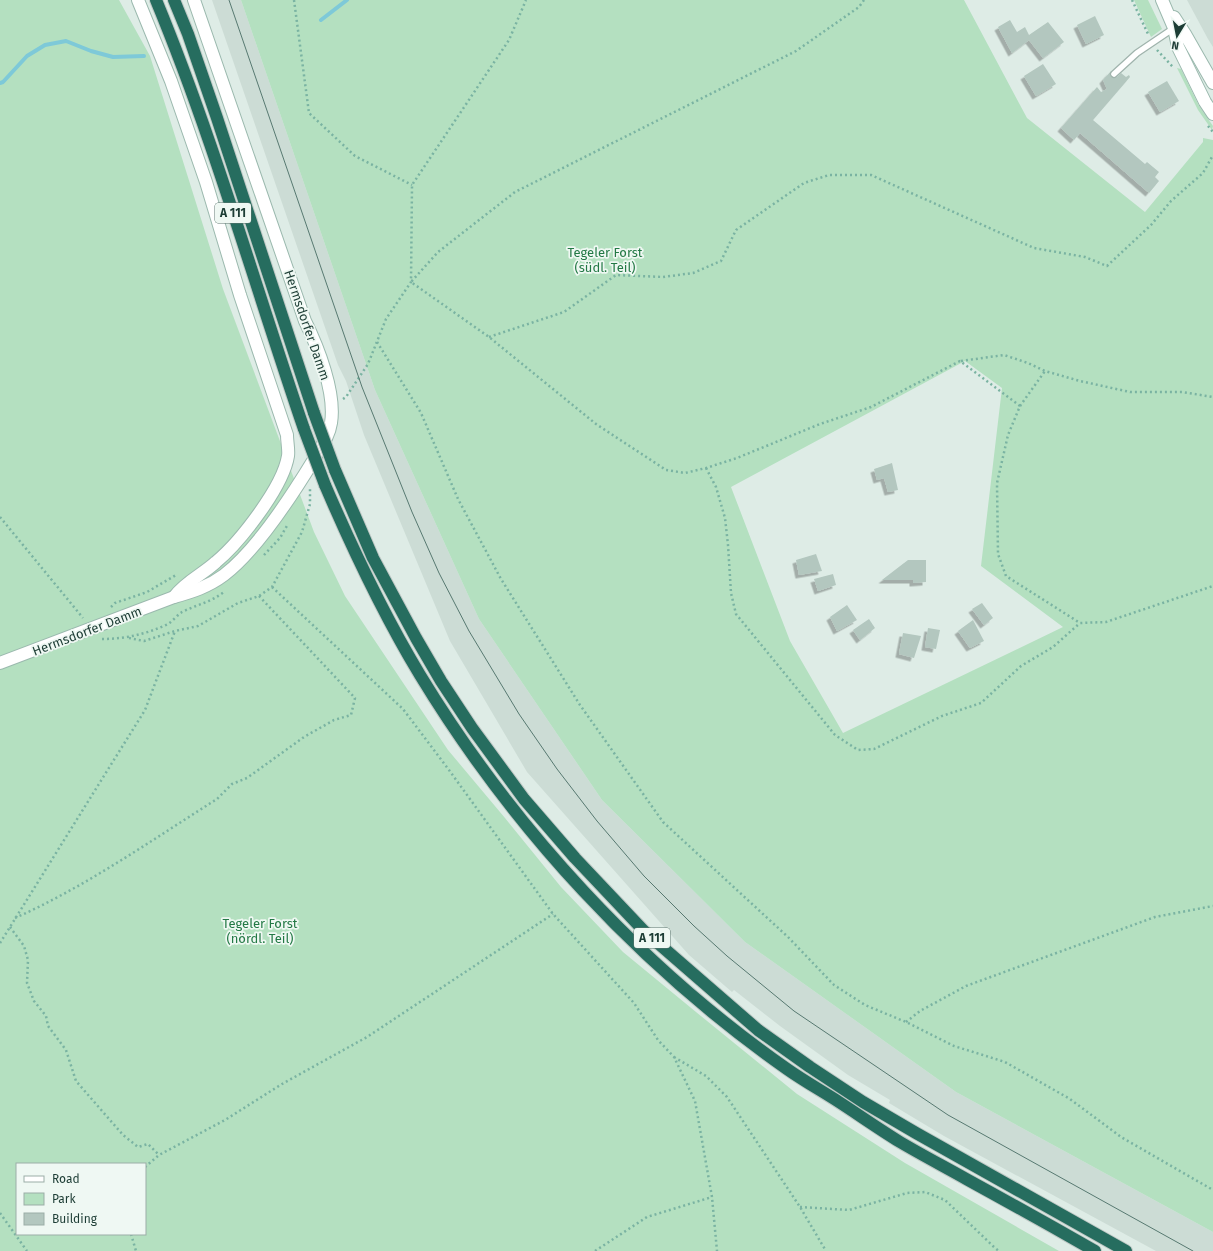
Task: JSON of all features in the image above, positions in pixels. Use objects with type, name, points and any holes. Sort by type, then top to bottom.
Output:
[{"type":"highway","name":"A 111","points":[[156,0],[179,54],[202,120],[304,429],[325,485],[364,573],[419,673],[453,727],[511,806],[571,877],[627,936],[701,1003],[752,1044],[790,1071],[902,1143],[1095,1251]]},
{"type":"highway","name":"A 111","points":[[174,0],[188,34],[218,118],[314,413],[335,470],[373,558],[441,681],[524,799],[575,858],[644,931],[758,1030],[810,1067],[864,1102],[916,1133],[1126,1251]]},
{"type":"main road","name":"Hermsdorfer Damm","points":[[138,0],[171,81],[206,182],[240,295],[287,435],[288,456],[284,471],[277,486],[237,542],[217,562],[182,586],[174,597]]},
{"type":"main road","name":"Hermsdorfer Damm","points":[[0,663],[174,597],[194,592],[211,584],[224,575],[241,560],[255,544],[300,482],[328,434],[332,408],[330,390],[313,336],[300,306],[194,0]]},
{"type":"main road","points":[[1162,0],[1174,28],[1178,47],[1205,102],[1210,120]]},
{"type":"main road","points":[[1162,0],[1185,34],[1213,84]]},
{"type":"lane","points":[[1114,74],[1137,53],[1174,28]]},
{"type":"path","points":[[294,0],[309,113],[354,156],[412,185]]},
{"type":"path","points":[[410,282],[412,185],[509,40],[526,0]]},
{"type":"path","points":[[342,399],[346,397],[368,364],[386,319],[410,282],[438,252],[515,192],[796,51],[859,7],[864,0]]},
{"type":"path","points":[[1132,0],[1154,47],[1174,68]]},
{"type":"path","points":[[1210,120],[1213,132]]},
{"type":"path","points":[[489,337],[564,312],[616,275],[663,277],[693,273],[720,261],[736,230],[804,183],[829,175],[871,175],[1034,248],[1085,256],[1107,266],[1151,225],[1171,200],[1202,173],[1213,155]]},
{"type":"path","points":[[410,282],[489,337],[596,424],[666,470],[685,472],[706,468],[737,458],[820,424],[871,407],[960,361],[1004,355],[1028,363],[1045,371],[1080,381],[1130,392],[1182,392],[1213,397]]},
{"type":"path","points":[[377,342],[421,413],[458,499],[501,579],[580,705],[663,822],[788,937],[834,985],[865,1005],[906,1022],[954,1046],[1004,1062],[1070,1099],[1121,1137],[1213,1190]]},
{"type":"path","points":[[960,361],[1020,406]]},
{"type":"path","points":[[1045,371],[1020,406],[1008,435],[997,482],[998,554],[1006,576],[1080,622],[1106,622],[1213,586]]},
{"type":"path","points":[[706,468],[716,487],[725,518],[731,593],[736,614],[835,735],[858,750],[874,748],[942,716],[981,703],[1021,666],[1053,647],[1080,622]]},
{"type":"path","points":[[148,631],[126,637],[144,641],[175,631],[198,626],[238,603],[260,596],[272,587],[302,532],[310,504],[310,488]]},
{"type":"path","points":[[0,517],[87,622]]},
{"type":"path","points":[[110,608],[115,603],[147,592],[181,572]]},
{"type":"path","points":[[272,587],[403,709],[553,914],[634,1003],[658,1040],[674,1057],[706,1076],[727,1098],[800,1207],[826,1251]]},
{"type":"path","points":[[15,918],[43,906],[210,804],[232,784],[247,778],[304,737],[334,720],[350,715],[355,698],[260,596]]},
{"type":"path","points":[[0,943],[145,710],[175,631]]},
{"type":"path","points":[[906,1022],[920,1011],[966,986],[1155,917],[1213,906]]},
{"type":"path","points":[[146,1166],[160,1155],[225,1120],[282,1084],[367,1037],[553,914]]},
{"type":"path","points":[[10,927],[24,946],[28,960],[27,983],[34,1000],[46,1016],[48,1026],[66,1050],[76,1081],[123,1135],[138,1147],[148,1144],[160,1155]]},
{"type":"path","points":[[674,1057],[695,1101],[712,1197],[717,1251]]},
{"type":"path","points":[[800,1207],[849,1210],[907,1193],[925,1192],[945,1200],[999,1251]]},
{"type":"path","points":[[595,1251],[648,1217],[712,1197]]},
{"type":"path","points":[[0,1212],[27,1251]]},
{"type":"path","points":[[130,1235],[136,1251]]},
{"type":"shaded area","points":[[212,0],[241,0],[375,390],[479,619],[602,800],[745,942],[956,1092],[1213,1232],[1213,1251],[1156,1251],[944,1136],[889,1103],[890,1100],[848,1075],[780,1026],[734,990],[732,992],[689,955],[527,772],[450,641],[364,435],[346,381],[338,365]]},
{"type":"shaded area","points":[[1187,0],[1213,0],[1213,47],[1208,39]]},
{"type":"green space","name":"Tegeler Forst (nördl. Teil)","points":[[0,0],[119,0],[150,56],[223,289],[314,532],[345,596],[448,750],[561,887],[623,952],[797,1094],[905,1163],[1059,1251],[0,1251]]},
{"type":"green space","name":"Tegeler Forst (südl. Teil)","points":[[241,0],[964,0],[1027,118],[1145,212],[1203,142],[1203,138],[1213,140],[1213,1232],[956,1092],[745,942],[602,800],[479,619],[375,390]],"holes":[[[965,361],[1002,388],[981,566],[1063,627],[843,733],[790,641],[731,487]]]},
{"type":"green space","points":[[1134,0],[1148,0],[1162,29],[1151,37]]},
{"type":"green space","points":[[1177,68],[1181,69],[1199,106],[1213,126],[1212,130],[1198,110]]},
{"type":"building","points":[[1095,16],[1104,35],[1086,44],[1077,25]]},
{"type":"building","points":[[1010,20],[1017,32],[1025,27],[1029,35],[1048,22],[1064,42],[1043,58],[1029,40],[1012,53],[998,27]]},
{"type":"building","points":[[1043,64],[1056,84],[1036,96],[1024,76]]},
{"type":"building","points":[[1111,71],[1110,75],[1113,78],[1117,77],[1121,73],[1126,77],[1129,75],[1130,77],[1093,120],[1145,164],[1147,162],[1159,172],[1155,177],[1159,181],[1149,193],[1080,133],[1074,140],[1061,128],[1097,87],[1101,92],[1107,89],[1103,80]]},
{"type":"building","points":[[1167,81],[1179,101],[1160,112],[1148,92]]},
{"type":"building","points":[[892,463],[898,490],[888,492],[884,478],[877,480],[874,469]]},
{"type":"building","points":[[816,554],[822,571],[799,575],[796,560]]},
{"type":"building","points":[[908,560],[926,560],[926,582],[913,583],[913,580],[882,580]]},
{"type":"building","points":[[833,574],[836,585],[818,591],[814,579]]},
{"type":"building","points":[[982,603],[993,618],[984,625],[972,609]]},
{"type":"building","points":[[847,605],[857,620],[837,631],[830,617]]},
{"type":"building","points":[[869,619],[875,628],[860,640],[853,630]]},
{"type":"building","points":[[973,620],[984,641],[970,648],[958,631]]},
{"type":"building","points":[[928,628],[940,630],[936,649],[925,647]]},
{"type":"building","points":[[903,633],[921,636],[914,658],[899,654]]},
{"type":"waterway","points":[[321,20],[347,0]]},
{"type":"waterway","points":[[0,83],[3,82],[27,56],[45,45],[66,41],[91,51],[113,57],[144,56]]},
{"type":"tram line","points":[[229,0],[362,387],[412,512],[439,573],[469,631],[519,714],[557,769],[597,821],[644,876],[694,926],[727,956],[794,1011],[948,1115],[1193,1251]]}]
